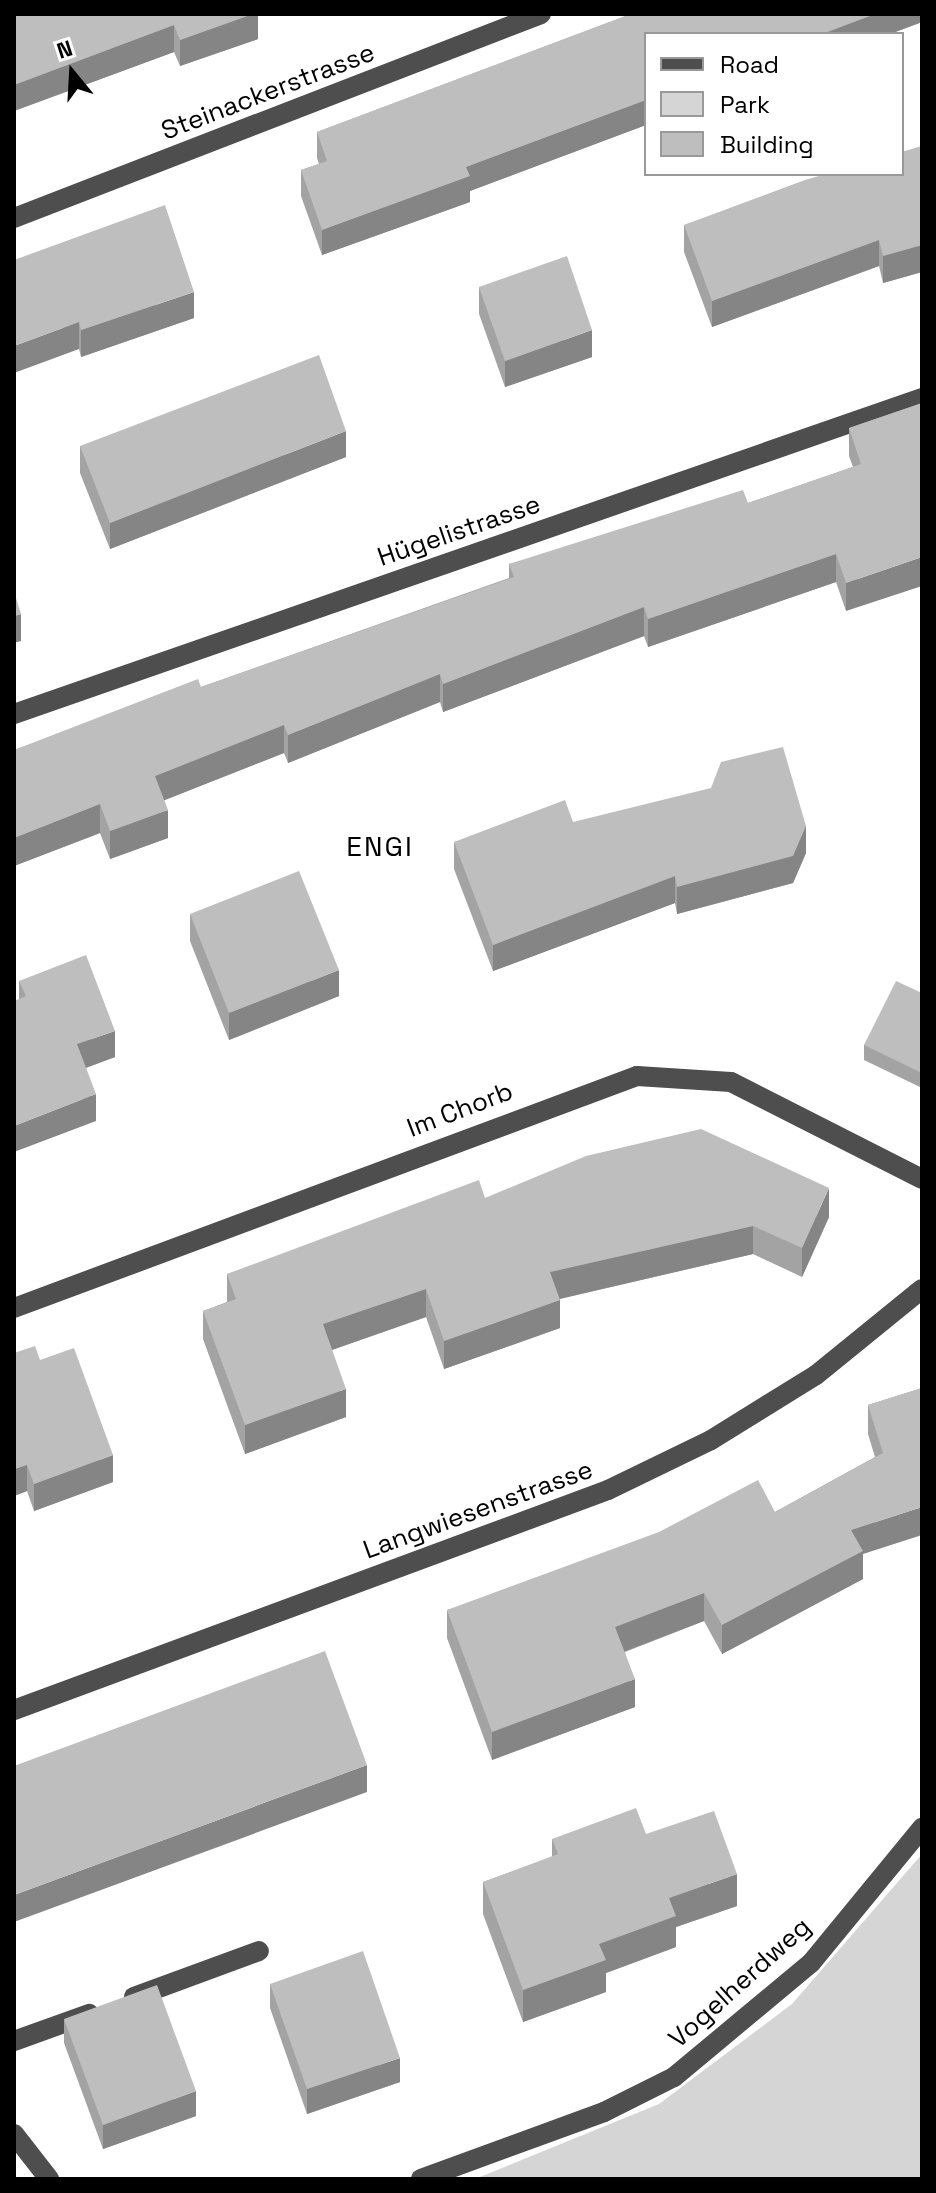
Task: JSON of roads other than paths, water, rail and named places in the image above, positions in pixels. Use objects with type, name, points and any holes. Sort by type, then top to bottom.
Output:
[{"type":"street","name":"Steinackerstrasse","points":[[14,218],[541,14]]},
{"type":"street","name":"Hügelistrasse","points":[[14,714],[922,398]]},
{"type":"street","name":"Im Chorb","points":[[14,1308],[637,1076],[731,1082],[922,1179]]},
{"type":"street","name":"Langwiesenstrasse","points":[[14,1710],[608,1490],[711,1440],[816,1375],[922,1289]]},
{"type":"street","name":"Vogelherdweg","points":[[421,2179],[604,2112],[674,2077],[811,1963],[922,1828]]},
{"type":"street","points":[[14,2041],[259,1951]]},
{"type":"street","points":[[14,2134],[49,2179]]},
{"type":"district","name":"ENGI","points":[[380,846]]}]
